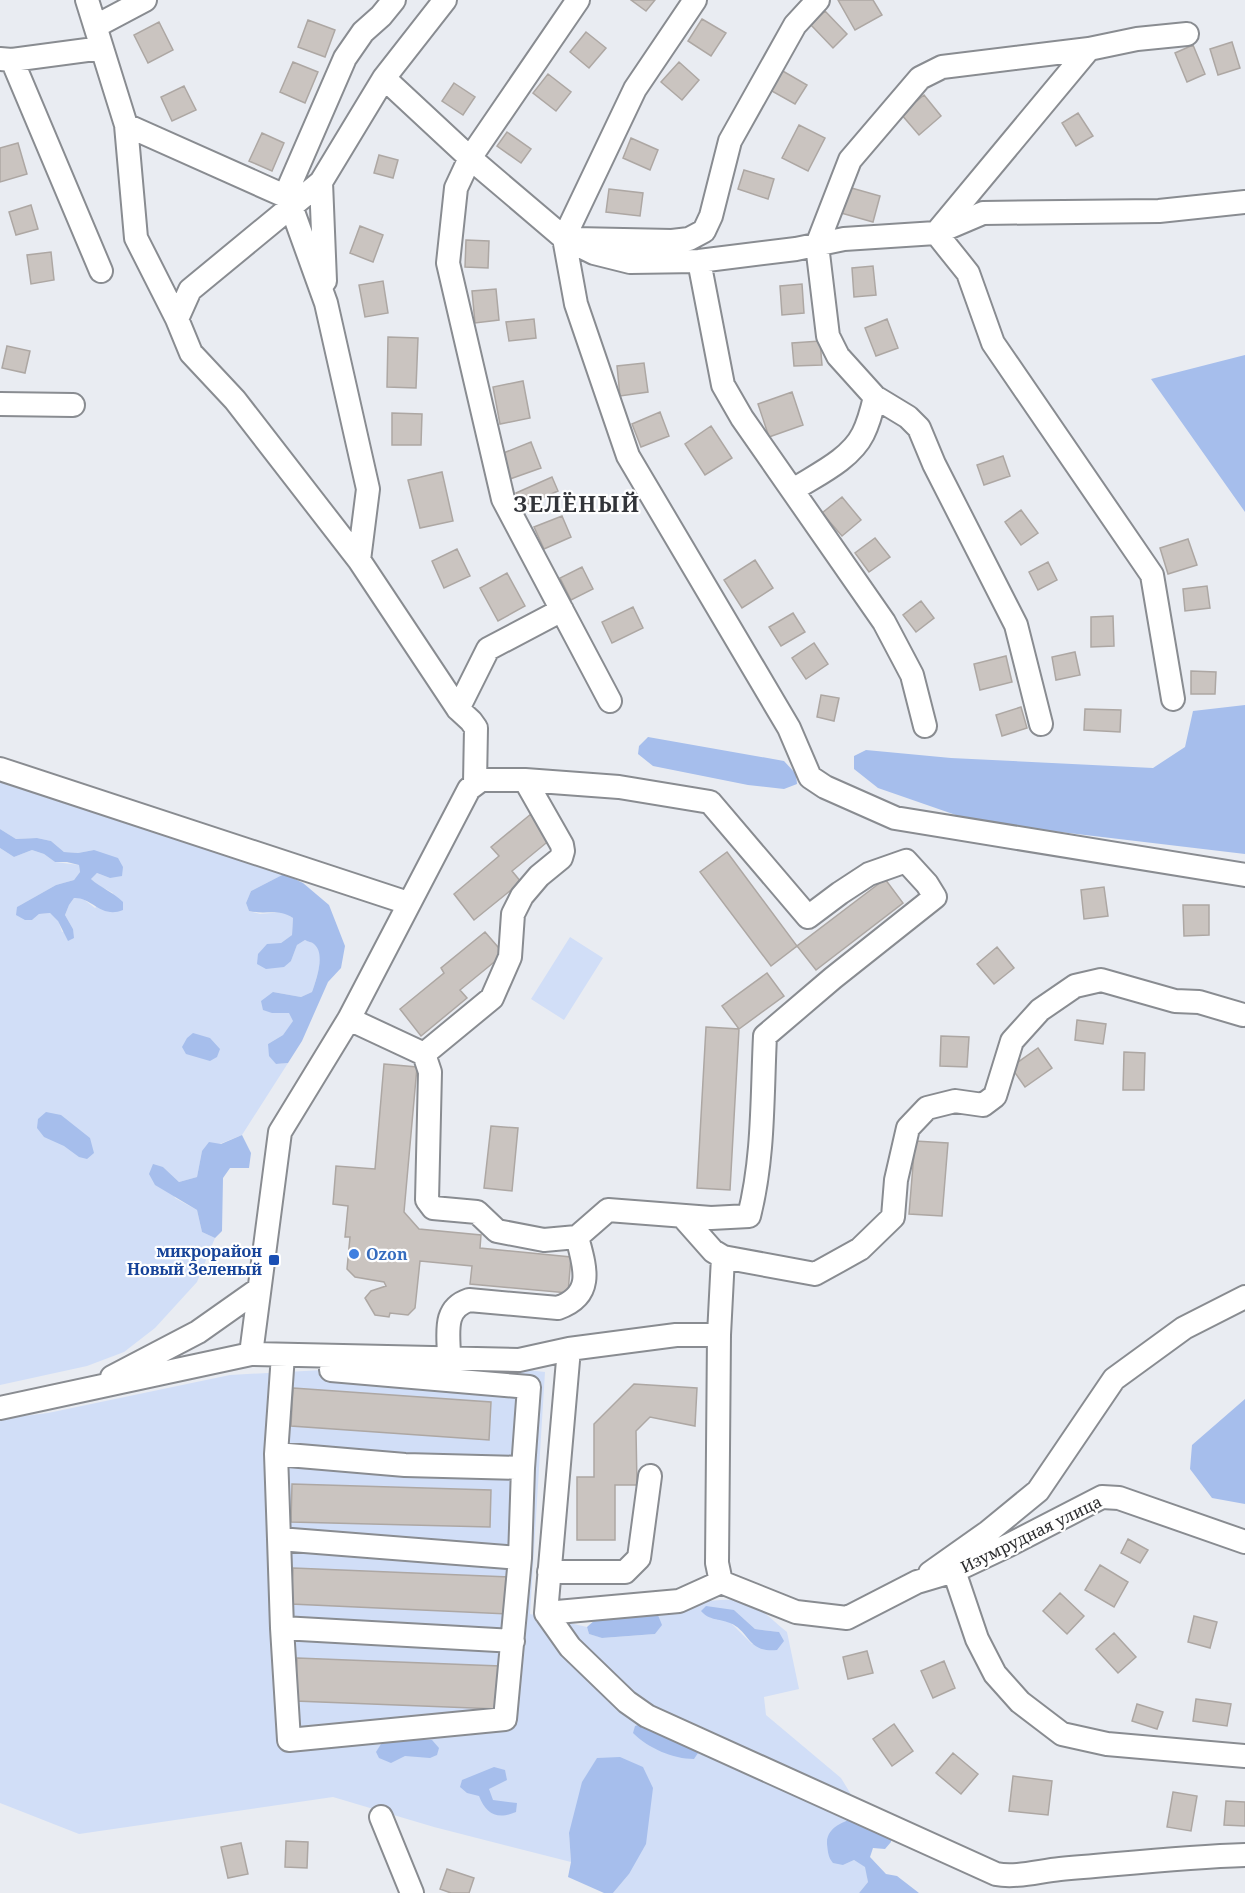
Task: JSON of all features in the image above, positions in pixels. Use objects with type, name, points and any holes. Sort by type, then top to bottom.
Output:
[{"type":"street","points":[[87,0],[126,125],[136,238],[177,319],[190,353],[235,400],[358,560],[458,709],[476,728],[475,783]]},
{"type":"street","points":[[96,26],[145,0]]},
{"type":"street","points":[[358,560],[368,489],[326,303],[288,201],[345,58],[363,32],[394,0]]},
{"type":"street","points":[[177,319],[190,290],[288,201],[321,182],[384,78],[445,0]]},
{"type":"street","points":[[578,0],[470,158],[456,188],[448,263],[503,499],[610,700]]},
{"type":"street","points":[[695,0],[635,89],[564,238],[576,304],[628,456],[789,728],[810,777],[825,787],[895,819],[1245,875]]},
{"type":"street","points":[[564,238],[672,241],[689,239],[704,231],[711,216],[730,141],[795,25],[818,0]]},
{"type":"street","points":[[1041,724],[1016,625],[934,464],[919,428],[908,417],[875,398],[838,356],[828,336],[817,245],[850,160],[920,78],[942,67],[1187,34]]},
{"type":"street","points":[[101,271],[6,59],[102,48]]},
{"type":"street","points":[[936,232],[1089,48]]},
{"type":"street","points":[[384,78],[470,158],[564,238],[594,253],[630,262],[710,259],[817,245],[844,239],[936,232],[983,213],[1159,211],[1245,202]]},
{"type":"street","points":[[126,125],[288,201]]},
{"type":"street","points":[[321,182],[326,303]]},
{"type":"street","points":[[704,231],[710,259],[723,385],[742,418],[884,621],[912,675],[925,726]]},
{"type":"street","points":[[936,232],[968,273],[993,343],[1152,575],[1173,699]]},
{"type":"street","points":[[792,490],[836,463],[852,448],[862,436],[875,398]]},
{"type":"street","points":[[0,404],[73,405]]},
{"type":"street","points":[[458,709],[488,649],[562,610]]},
{"type":"street","points":[[0,769],[408,903]]},
{"type":"street","points":[[251,1354],[280,1132],[349,1018],[469,789],[475,783],[481,780],[525,780],[619,787],[710,802],[808,917],[840,892],[869,874],[906,861],[927,884],[935,897],[833,978],[765,1036],[760,1160],[749,1216],[711,1218],[608,1210],[577,1237],[544,1240],[497,1231],[477,1212],[433,1208],[427,1200],[430,1072],[424,1054],[349,1018]]},
{"type":"street","points":[[424,1054],[492,998],[510,957],[513,914],[522,896],[539,876],[561,858],[562,845],[525,780]]},
{"type":"street","points":[[682,1216],[713,1251],[723,1257],[788,1271],[815,1274],[860,1249],[893,1217],[896,1180],[908,1128],[927,1108],[955,1101],[983,1105],[995,1096],[1012,1041],[1040,1010],[1075,986],[1101,980],[1175,1001],[1199,1002],[1243,1014]]},
{"type":"street","points":[[449,1358],[449,1316],[459,1304],[470,1300],[558,1308],[570,1304],[579,1296],[585,1279],[585,1265],[577,1237]]},
{"type":"street","points":[[721,1582],[717,1563],[719,1335],[723,1257]]},
{"type":"street","points":[[86,1391],[198,1332],[259,1289]]},
{"type":"street","points":[[546,1613],[679,1601],[721,1582],[796,1612],[847,1618],[917,1582],[988,1533],[1038,1491],[1114,1379],[1184,1328],[1245,1297]]},
{"type":"street","points":[[282,1361],[449,1358],[519,1360],[569,1349],[676,1335],[719,1335]]},
{"type":"street","points":[[569,1349],[546,1613],[570,1647],[627,1702],[646,1716],[996,1874],[1008,1876],[1051,1869],[1245,1855]]},
{"type":"street","points":[[0,1408],[251,1354],[282,1361],[529,1387],[520,1557],[505,1719],[289,1740],[282,1628],[276,1454],[282,1361]]},
{"type":"street","points":[[276,1454],[405,1465],[523,1468]]},
{"type":"street","points":[[549,1572],[625,1572],[639,1558],[650,1476]]},
{"type":"street","name":"Изумрудная улица","points":[[917,1582],[954,1571],[1102,1497],[1119,1498],[1245,1542]]},
{"type":"street","points":[[279,1539],[520,1557]]},
{"type":"street","points":[[954,1571],[977,1640],[995,1674],[1020,1702],[1062,1734],[1107,1744],[1245,1756]]},
{"type":"street","points":[[282,1628],[513,1641]]},
{"type":"street","points":[[381,1817],[412,1893]]},
{"type":"shaded area","points":[[1245,355],[1245,512],[1151,379]]},
{"type":"shaded area","points":[[1245,705],[1245,854],[976,822],[878,788],[854,769],[854,756],[866,750],[951,758],[1153,768],[1185,747],[1193,711]]},
{"type":"shaded area","points":[[648,737],[784,761],[796,774],[797,784],[784,789],[748,785],[653,766],[638,754],[639,746]]},
{"type":"shaded area","points":[[0,781],[284,874],[251,891],[246,903],[249,911],[260,914],[284,912],[293,918],[292,935],[281,943],[291,961],[297,945],[305,940],[315,944],[318,948],[320,960],[312,992],[301,997],[273,992],[272,1013],[290,1013],[294,1021],[283,1035],[268,1044],[276,1064],[288,1063],[242,1135],[202,1151],[197,1177],[179,1182],[163,1167],[175,1198],[197,1210],[202,1232],[215,1238],[197,1282],[155,1328],[124,1352],[87,1366],[0,1385],[0,848],[14,857],[32,850],[44,854],[55,862],[79,865],[80,872],[74,880],[56,885],[17,907],[32,920],[39,914],[50,913],[58,920],[62,932],[73,929],[65,915],[74,898],[82,898],[95,908],[113,893],[91,879],[97,873],[110,878],[94,850],[78,853],[64,852],[51,841],[37,838],[16,839],[0,829]]},
{"type":"shaded area","points":[[0,829],[16,839],[37,838],[51,841],[64,852],[78,853],[94,850],[118,858],[123,867],[122,876],[110,878],[97,873],[91,879],[123,902],[123,910],[109,912],[74,898],[65,915],[73,929],[74,938],[68,941],[58,921],[50,913],[39,914],[32,920],[25,920],[16,915],[17,907],[56,885],[74,880],[80,872],[79,865],[55,862],[44,854],[32,850],[14,857],[0,848]]},
{"type":"shaded area","points":[[284,874],[303,883],[329,905],[345,946],[341,968],[328,982],[302,1041],[288,1063],[276,1064],[269,1056],[268,1044],[283,1035],[293,1021],[289,1013],[272,1013],[263,1010],[261,1001],[273,992],[301,997],[312,992],[320,960],[318,948],[305,940],[297,945],[291,961],[284,967],[266,969],[257,964],[258,954],[267,944],[281,943],[292,935],[293,918],[277,912],[249,911],[246,903],[251,891]]},
{"type":"shaded area","points":[[570,937],[603,958],[564,1020],[531,999]]},
{"type":"shaded area","points":[[193,1033],[210,1038],[220,1049],[217,1057],[210,1061],[186,1054],[182,1047]]},
{"type":"shaded area","points":[[46,1112],[61,1115],[90,1138],[94,1153],[87,1159],[79,1157],[64,1146],[44,1137],[37,1128],[38,1119]]},
{"type":"shaded area","points":[[242,1135],[251,1153],[249,1168],[230,1168],[223,1178],[222,1231],[215,1238],[202,1232],[197,1210],[155,1185],[149,1174],[153,1164],[163,1167],[179,1182],[197,1177],[202,1151],[209,1142],[221,1144]]},
{"type":"shaded area","points":[[477,1364],[545,1372],[530,1614],[587,1627],[589,1634],[603,1638],[655,1634],[661,1625],[658,1615],[718,1600],[742,1602],[754,1606],[771,1618],[787,1632],[799,1689],[764,1697],[766,1715],[841,1778],[863,1814],[843,1865],[854,1860],[866,1867],[868,1882],[859,1893],[613,1893],[629,1874],[569,1833],[571,1862],[434,1827],[333,1797],[79,1834],[0,1803],[0,1419],[48,1413],[230,1375],[323,1370],[462,1373],[468,1366]],"holes":[[[734,1610],[755,1629],[779,1632],[752,1644],[732,1624]]]},
{"type":"shaded area","points":[[1245,1399],[1245,1504],[1212,1498],[1190,1469],[1192,1445]]},
{"type":"shaded area","points":[[706,1606],[734,1610],[755,1629],[779,1632],[784,1641],[777,1650],[760,1648],[754,1645],[737,1627],[704,1614],[701,1611]]},
{"type":"shaded area","points":[[635,1613],[658,1615],[662,1625],[655,1634],[602,1638],[589,1634],[587,1627],[596,1619]]},
{"type":"shaded area","points":[[644,1723],[696,1746],[698,1753],[694,1759],[669,1755],[653,1748],[633,1733],[635,1726]]},
{"type":"shaded area","points":[[386,1739],[432,1740],[439,1748],[437,1755],[430,1758],[405,1756],[391,1763],[379,1758],[376,1752]]},
{"type":"shaded area","points":[[620,1757],[643,1767],[653,1788],[646,1844],[629,1874],[613,1893],[604,1893],[568,1877],[571,1862],[569,1833],[582,1782],[597,1758]]},
{"type":"shaded area","points":[[494,1767],[505,1770],[507,1780],[489,1789],[493,1800],[517,1803],[516,1812],[503,1815],[493,1814],[485,1807],[479,1796],[467,1793],[460,1787],[462,1780]]},
{"type":"shaded area","points":[[863,1814],[891,1832],[891,1842],[885,1849],[873,1848],[870,1857],[886,1874],[897,1876],[919,1893],[859,1893],[868,1882],[865,1867],[854,1860],[843,1865],[831,1861],[827,1844],[830,1832],[839,1824]]},
{"type":"building","points":[[631,0],[655,0],[646,11]]},
{"type":"building","points":[[838,0],[873,0],[882,15],[855,30]]},
{"type":"building","points":[[825,11],[847,34],[833,48],[811,25]]},
{"type":"building","points":[[702,19],[726,33],[711,56],[688,41]]},
{"type":"building","points":[[308,20],[335,30],[325,57],[298,47]]},
{"type":"building","points":[[159,22],[173,50],[148,63],[134,35]]},
{"type":"building","points":[[586,32],[606,48],[589,68],[570,52]]},
{"type":"building","points":[[1232,42],[1240,68],[1218,75],[1210,49]]},
{"type":"building","points":[[1193,45],[1205,74],[1187,82],[1175,53]]},
{"type":"building","points":[[293,62],[318,72],[305,103],[280,92]]},
{"type":"building","points":[[679,62],[699,80],[682,100],[661,82]]},
{"type":"building","points":[[781,70],[807,85],[795,104],[770,90]]},
{"type":"building","points":[[548,74],[571,92],[556,111],[533,93]]},
{"type":"building","points":[[454,83],[475,97],[463,115],[442,101]]},
{"type":"building","points":[[184,86],[196,110],[172,121],[161,97]]},
{"type":"building","points":[[924,95],[941,116],[919,135],[901,114]]},
{"type":"building","points":[[1078,113],[1093,136],[1076,146],[1062,123]]},
{"type":"building","points":[[799,125],[825,138],[808,171],[782,158]]},
{"type":"building","points":[[507,132],[531,149],[521,163],[497,146]]},
{"type":"building","points":[[262,133],[284,143],[272,171],[249,161]]},
{"type":"building","points":[[631,138],[658,150],[650,170],[623,158]]},
{"type":"building","points":[[18,143],[27,174],[0,182],[0,148]]},
{"type":"building","points":[[379,155],[398,160],[393,178],[374,173]]},
{"type":"building","points":[[744,170],[774,179],[768,199],[738,189]]},
{"type":"building","points":[[848,187],[880,196],[873,222],[841,213]]},
{"type":"building","points":[[609,189],[643,193],[640,216],[606,212]]},
{"type":"building","points":[[31,205],[38,229],[16,235],[9,212]]},
{"type":"building","points":[[360,226],[383,235],[373,262],[350,253]]},
{"type":"building","points":[[466,240],[489,241],[488,268],[465,267]]},
{"type":"building","points":[[51,252],[54,280],[31,284],[27,255]]},
{"type":"building","points":[[873,266],[876,295],[854,297],[852,268]]},
{"type":"building","points":[[383,281],[388,313],[365,317],[359,285]]},
{"type":"building","points":[[802,284],[804,313],[782,315],[780,286]]},
{"type":"building","points":[[496,289],[499,320],[475,323],[472,291]]},
{"type":"building","points":[[534,319],[536,338],[509,341],[506,322]]},
{"type":"building","points":[[887,319],[898,348],[876,356],[865,328]]},
{"type":"building","points":[[388,337],[418,338],[416,388],[387,387]]},
{"type":"building","points":[[820,341],[822,365],[794,366],[792,343]]},
{"type":"building","points":[[7,346],[30,351],[25,373],[2,368]]},
{"type":"building","points":[[644,363],[648,392],[620,396],[617,366]]},
{"type":"building","points":[[523,381],[530,418],[500,424],[493,387]]},
{"type":"building","points":[[792,392],[803,425],[769,437],[758,404]]},
{"type":"building","points":[[660,412],[669,436],[641,447],[632,424]]},
{"type":"building","points":[[392,413],[422,414],[421,445],[392,445]]},
{"type":"building","points":[[711,426],[732,458],[705,475],[685,444]]},
{"type":"building","points":[[531,442],[541,468],[510,479],[501,454]]},
{"type":"building","points":[[1003,456],[1010,476],[984,485],[977,465]]},
{"type":"building","points":[[442,472],[453,521],[420,528],[408,480]]},
{"type":"building","points":[[552,477],[558,491],[521,507],[516,493]]},
{"type":"building","points":[[842,497],[861,520],[842,536],[822,513]]},
{"type":"building","points":[[1021,510],[1038,533],[1021,545],[1005,522]]},
{"type":"building","points":[[562,516],[571,537],[544,549],[534,527]]},
{"type":"building","points":[[875,538],[890,557],[869,572],[855,553]]},
{"type":"building","points":[[1188,539],[1197,565],[1168,574],[1160,548]]},
{"type":"building","points":[[457,549],[470,576],[444,588],[432,561]]},
{"type":"building","points":[[755,560],[773,588],[742,608],[724,580]]},
{"type":"building","points":[[1048,562],[1057,580],[1038,590],[1029,572]]},
{"type":"building","points":[[582,567],[593,589],[571,600],[560,578]]},
{"type":"building","points":[[507,573],[525,606],[498,621],[480,588]]},
{"type":"building","points":[[1207,586],[1210,608],[1185,611],[1183,589]]},
{"type":"building","points":[[921,601],[934,618],[916,632],[903,615]]},
{"type":"building","points":[[633,607],[643,628],[612,643],[602,622]]},
{"type":"building","points":[[793,613],[805,632],[781,646],[769,627]]},
{"type":"building","points":[[1113,616],[1114,646],[1091,647],[1091,617]]},
{"type":"building","points":[[814,643],[828,664],[806,679],[792,658]]},
{"type":"building","points":[[1075,652],[1080,675],[1056,680],[1052,657]]},
{"type":"building","points":[[1006,656],[1012,682],[980,690],[974,664]]},
{"type":"building","points":[[1191,671],[1216,672],[1215,694],[1191,694]]},
{"type":"building","points":[[821,695],[839,698],[834,721],[817,717]]},
{"type":"building","points":[[1021,707],[1027,728],[1002,736],[996,715]]},
{"type":"building","points":[[1085,709],[1121,710],[1120,732],[1084,730]]},
{"type":"building","points":[[531,814],[551,839],[512,871],[521,882],[474,920],[454,894],[499,856],[491,847]]},
{"type":"building","points":[[727,852],[797,946],[771,966],[700,872]]},
{"type":"building","points":[[885,879],[903,903],[816,970],[797,946]]},
{"type":"building","points":[[1104,887],[1108,916],[1084,919],[1081,890]]},
{"type":"building","points":[[1183,905],[1209,905],[1209,935],[1184,936]]},
{"type":"building","points":[[485,932],[504,954],[460,990],[467,998],[421,1036],[400,1009],[444,973],[441,968]]},
{"type":"building","points":[[997,947],[1014,968],[994,984],[977,964]]},
{"type":"building","points":[[767,973],[784,996],[739,1029],[722,1006]]},
{"type":"building","points":[[1077,1020],[1106,1024],[1103,1044],[1075,1040]]},
{"type":"building","points":[[706,1027],[739,1029],[730,1190],[697,1188]]},
{"type":"building","points":[[941,1036],[969,1037],[967,1067],[940,1066]]},
{"type":"building","points":[[1038,1048],[1052,1068],[1025,1087],[1011,1067]]},
{"type":"building","points":[[1124,1052],[1145,1053],[1144,1090],[1123,1090]]},
{"type":"building","points":[[384,1064],[417,1067],[404,1212],[419,1229],[481,1235],[480,1248],[571,1257],[568,1293],[470,1284],[472,1266],[420,1261],[415,1308],[408,1315],[390,1313],[389,1317],[375,1315],[365,1298],[371,1291],[386,1286],[384,1282],[355,1277],[347,1269],[350,1237],[345,1237],[348,1206],[333,1204],[336,1166],[375,1169]]},
{"type":"building","points":[[491,1126],[518,1128],[512,1191],[484,1188]]},
{"type":"building","points":[[915,1141],[948,1143],[942,1216],[909,1214]]},
{"type":"building","points":[[634,1384],[697,1388],[695,1426],[650,1417],[636,1431],[637,1485],[615,1485],[615,1540],[577,1540],[577,1477],[594,1477],[594,1424]]},
{"type":"building","points":[[293,1388],[491,1402],[489,1440],[291,1426]]},
{"type":"building","points":[[292,1484],[491,1490],[490,1527],[291,1522]]},
{"type":"building","points":[[1128,1539],[1148,1550],[1140,1563],[1121,1553]]},
{"type":"building","points":[[1100,1565],[1128,1582],[1114,1607],[1085,1590]]},
{"type":"building","points":[[293,1568],[510,1577],[508,1614],[291,1604]]},
{"type":"building","points":[[1060,1593],[1084,1616],[1067,1634],[1043,1611]]},
{"type":"building","points":[[1194,1616],[1217,1622],[1210,1648],[1188,1642]]},
{"type":"building","points":[[1114,1633],[1136,1657],[1118,1673],[1096,1649]]},
{"type":"building","points":[[867,1651],[873,1673],[848,1679],[843,1657]]},
{"type":"building","points":[[297,1658],[500,1666],[498,1709],[295,1701]]},
{"type":"building","points":[[944,1661],[955,1688],[933,1698],[921,1671]]},
{"type":"building","points":[[1196,1699],[1231,1704],[1227,1726],[1193,1721]]},
{"type":"building","points":[[1137,1704],[1163,1712],[1157,1729],[1132,1721]]},
{"type":"building","points":[[894,1724],[913,1751],[892,1766],[873,1739]]},
{"type":"building","points":[[953,1753],[978,1774],[961,1794],[936,1773]]},
{"type":"building","points":[[1013,1776],[1052,1781],[1048,1815],[1009,1811]]},
{"type":"building","points":[[1173,1792],[1197,1796],[1191,1831],[1167,1827]]},
{"type":"building","points":[[1226,1801],[1245,1802],[1245,1826],[1224,1825]]},
{"type":"building","points":[[286,1841],[308,1842],[307,1868],[285,1867]]},
{"type":"building","points":[[241,1843],[248,1874],[228,1878],[221,1847]]},
{"type":"building","points":[[447,1869],[474,1878],[469,1893],[451,1893],[440,1889]]},
{"type":"place","name":"Ozon","points":[[354,1254]]},
{"type":"place","name":"микрорайон Новый Зеленый","points":[[274,1260]]},
{"type":"district","name":"ЗЕЛЁНЫЙ","points":[[577,504]]}]
